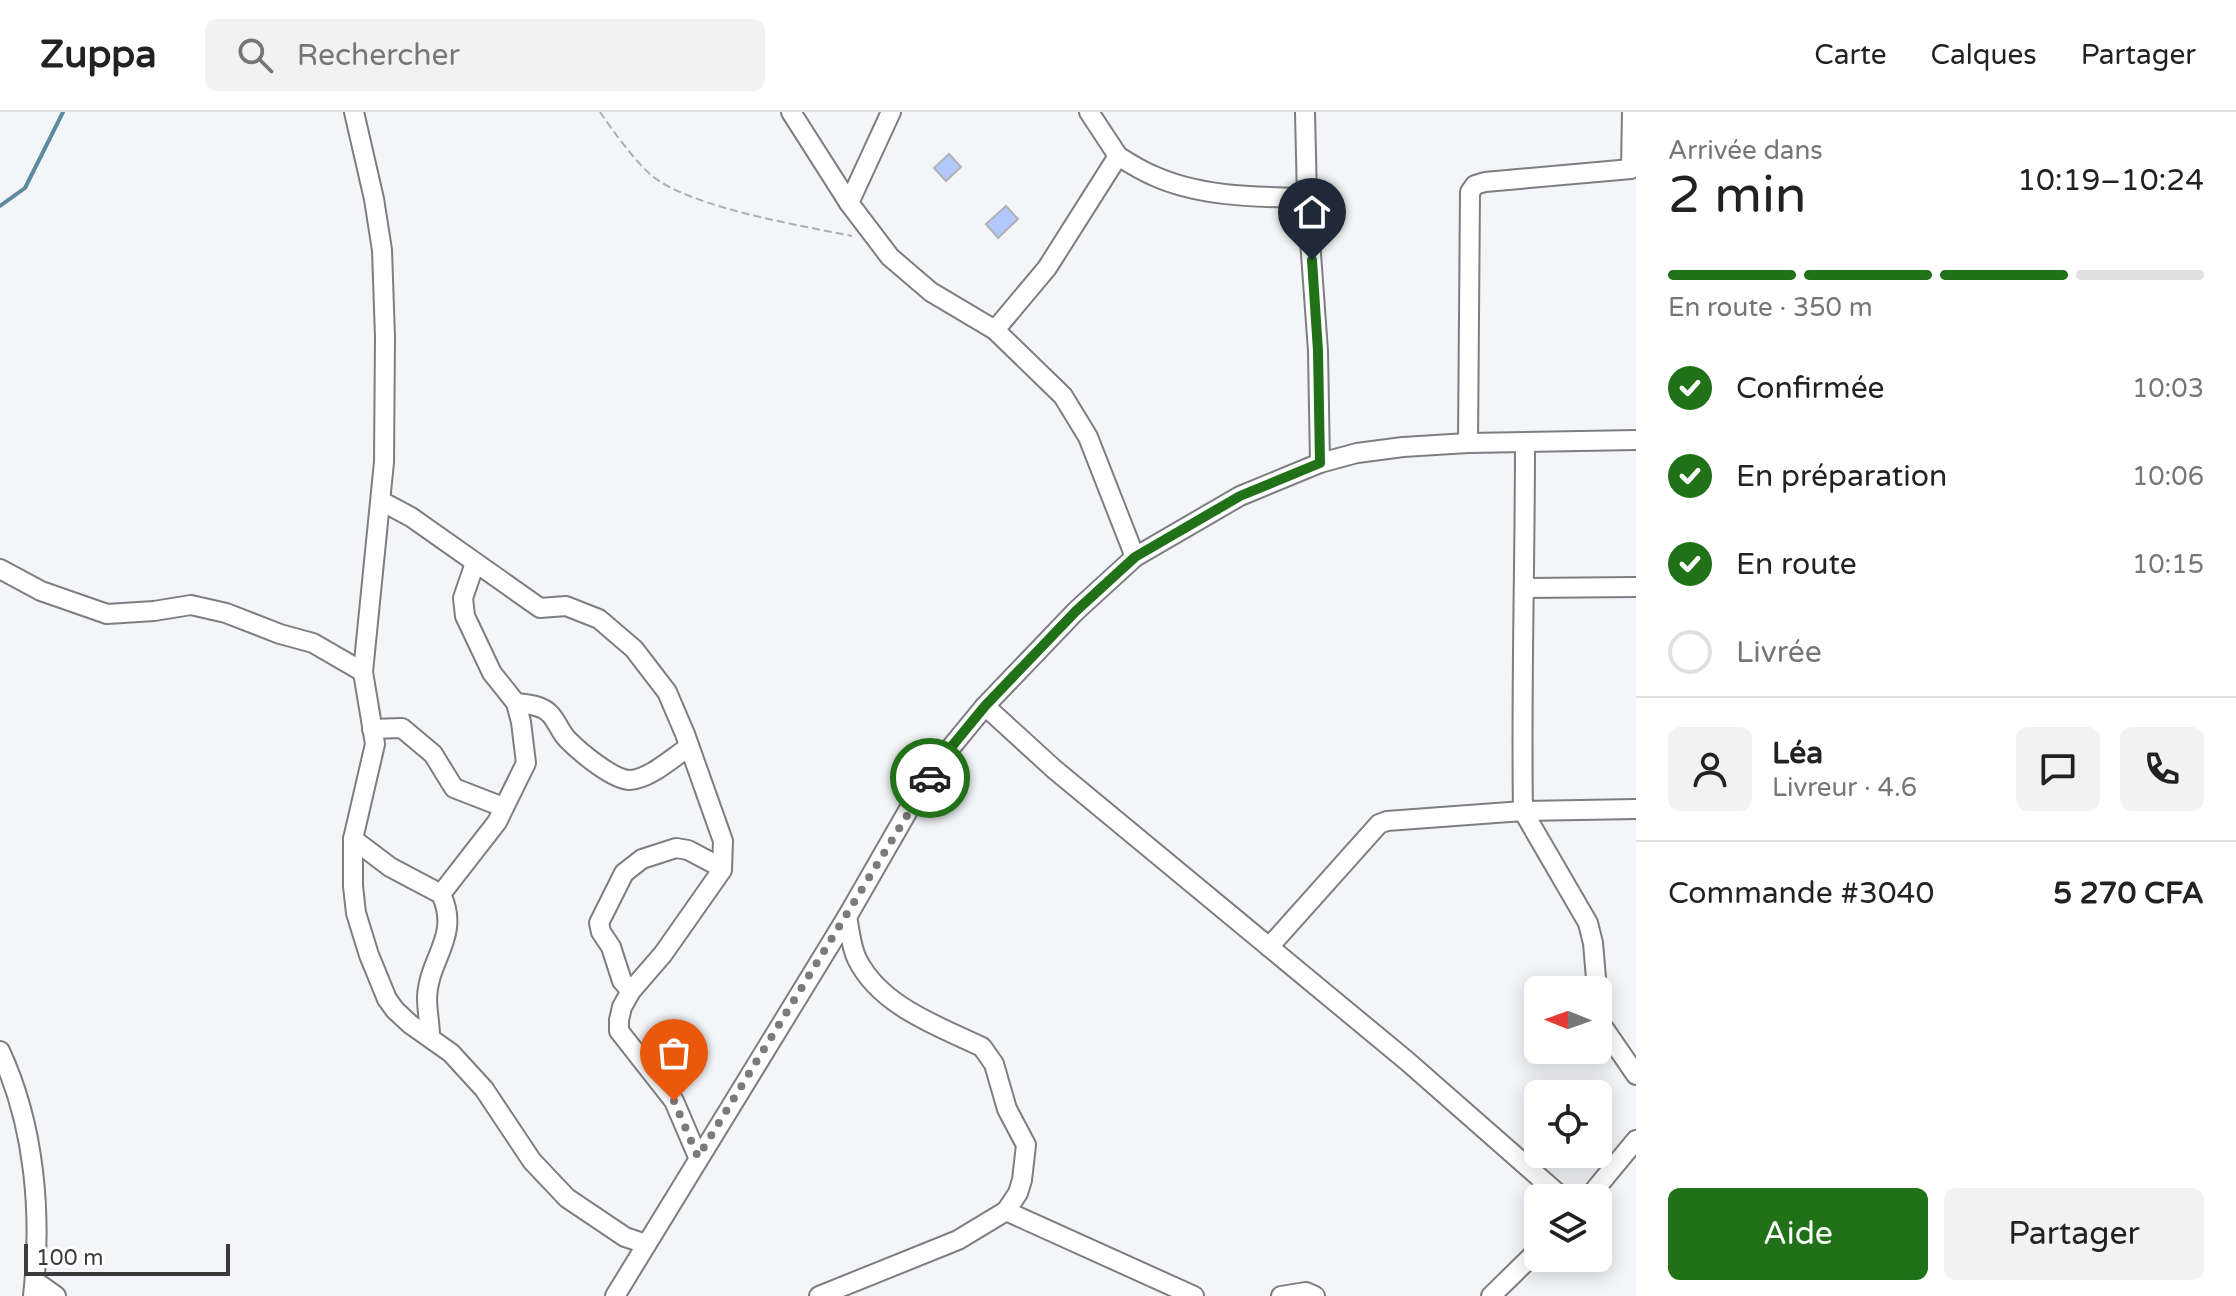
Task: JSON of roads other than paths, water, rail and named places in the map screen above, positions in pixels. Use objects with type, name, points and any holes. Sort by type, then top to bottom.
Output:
[{"type":"street","points":[[354,112],[382,250],[385,407],[381,501],[363,672],[375,744],[353,839],[356,913],[369,955],[387,999],[395,1010],[451,1053],[484,1089],[532,1161],[567,1198],[625,1237],[646,1244]]},
{"type":"street","points":[[791,112],[849,203],[890,257],[931,292],[995,330],[1063,396],[1088,437],[1135,557]]},
{"type":"street","points":[[849,203],[891,112]]},
{"type":"street","points":[[1089,112],[1118,156],[1152,175],[1212,192],[1263,198],[1307,198]]},
{"type":"street","points":[[1305,112],[1307,198],[1318,351],[1320,463]]},
{"type":"street","points":[[1468,443],[1470,192],[1475,185],[1485,182],[1634,169],[1632,112]]},
{"type":"street","points":[[995,330],[1047,268],[1118,156]]},
{"type":"street","points":[[615,1296],[948,751],[985,706],[1076,611],[1135,557],[1240,496],[1320,463],[1357,453],[1468,443],[1636,440]]},
{"type":"street","points":[[1525,443],[1521,703],[1523,811],[1588,923],[1596,976]]},
{"type":"street","points":[[381,501],[411,517],[540,608],[566,606],[599,619],[634,649],[667,692],[723,841],[722,868],[663,954],[631,991],[622,1007],[619,1031],[674,1101],[698,1157]]},
{"type":"street","points":[[441,894],[497,822],[526,763],[516,703],[492,673],[465,616],[463,598],[475,563]]},
{"type":"street","points":[[0,569],[41,591],[107,614],[191,605],[226,613],[313,643],[363,672]]},
{"type":"street","points":[[1525,588],[1636,587]]},
{"type":"street","points":[[516,703],[533,705],[550,713],[567,739],[587,756],[616,776],[629,780],[646,775],[689,747]]},
{"type":"street","points":[[985,706],[1054,769],[1407,1061],[1547,1184]]},
{"type":"street","points":[[372,729],[402,728],[433,754],[454,788],[503,807]]},
{"type":"street","points":[[1269,947],[1379,824],[1523,811],[1636,809]]},
{"type":"street","points":[[353,839],[390,867],[441,894],[449,924],[431,975],[427,998],[430,1036]]},
{"type":"street","points":[[631,991],[622,981],[599,923],[624,873],[642,859],[676,848],[688,850],[722,868]]},
{"type":"street","points":[[819,1296],[958,1240],[1006,1211],[1018,1193],[1027,1152],[1007,1109],[990,1056],[982,1047],[909,1012],[877,985],[856,956],[847,917]]},
{"type":"street","points":[[1612,1040],[1636,1075]]},
{"type":"street","points":[[0,1051],[19,1103],[29,1146],[37,1224],[34,1288],[56,1296]]},
{"type":"street","points":[[1600,1184],[1636,1140]]},
{"type":"street","points":[[1006,1211],[1194,1296]]},
{"type":"street","points":[[1491,1296],[1524,1264]]},
{"type":"street","points":[[1281,1296],[1306,1292],[1315,1296]]},
{"type":"waterway","points":[[0,206],[25,188],[63,112]]}]
